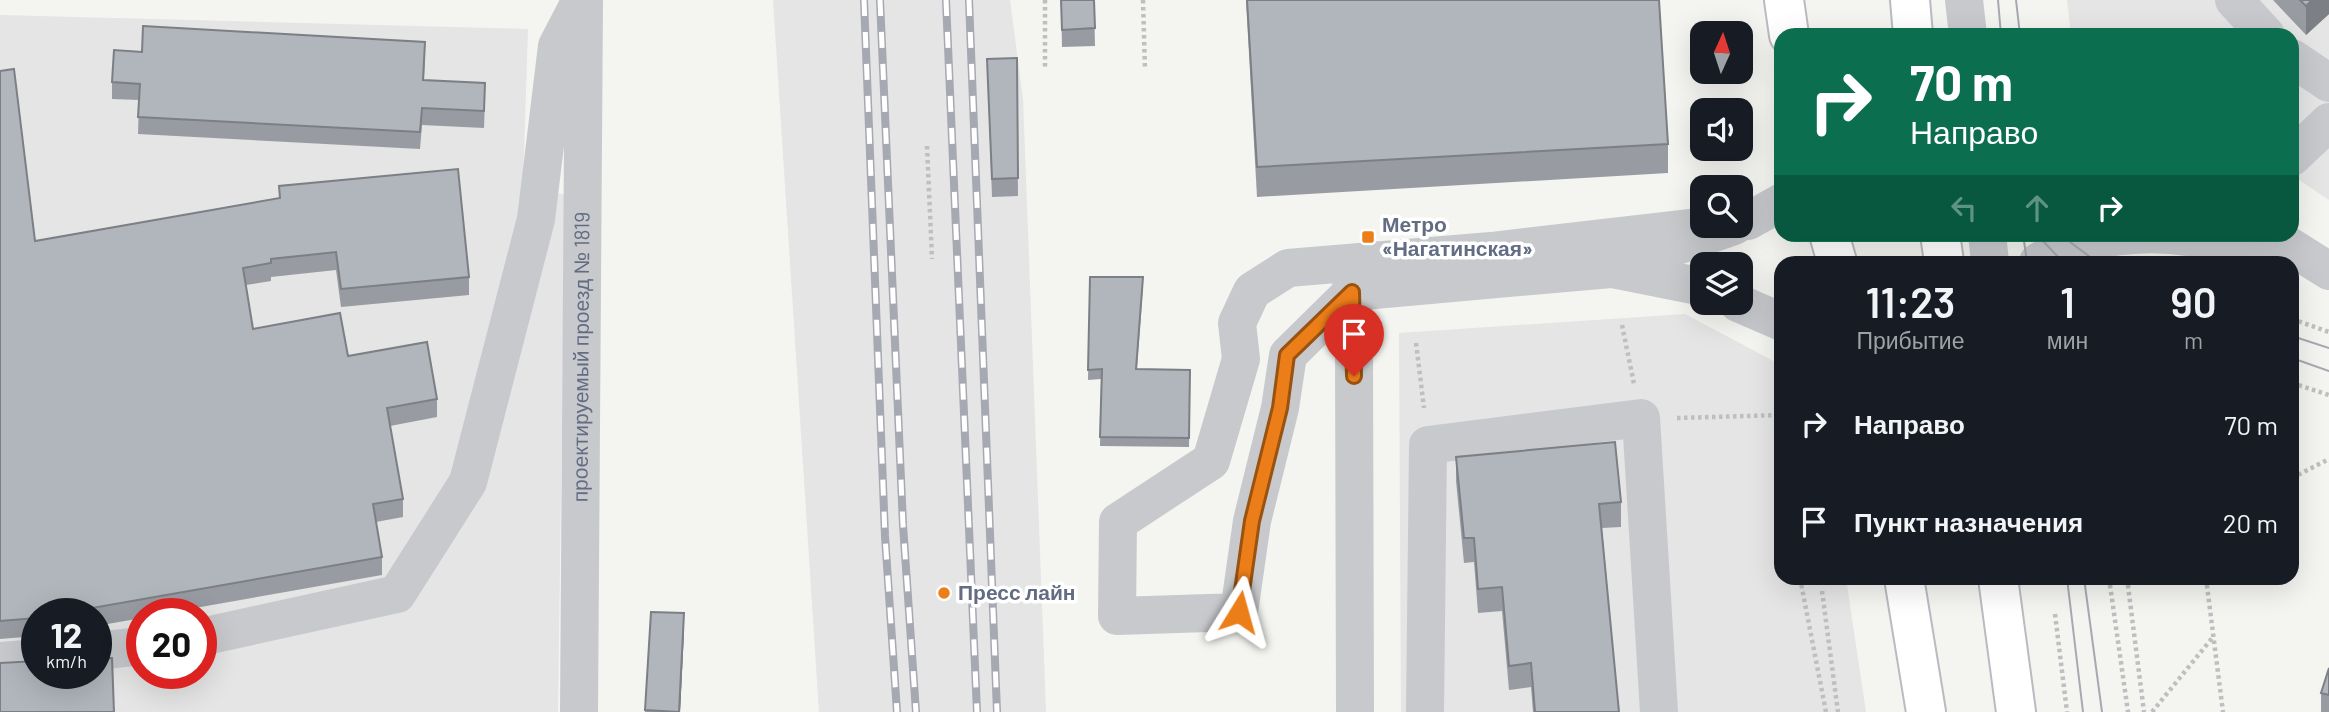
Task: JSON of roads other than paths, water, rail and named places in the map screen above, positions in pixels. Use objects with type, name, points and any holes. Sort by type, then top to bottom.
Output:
[{"type":"main road","points":[[1784,0],[1788,28]]},
{"type":"main road","points":[[1910,0],[1912,28]]},
{"type":"main road","points":[[1905,585],[1926,712]]},
{"type":"main road","points":[[1999,585],[2016,712]]},
{"type":"street","points":[[217,633],[397,594],[468,482],[536,219],[557,46],[583,0]]},
{"type":"street","name":"проектируемый проезд № 1819","points":[[579,712],[583,0]]},
{"type":"street","points":[[1964,0],[1967,28]]},
{"type":"street","points":[[2234,0],[2260,28]]},
{"type":"street","points":[[2299,63],[2329,83]]},
{"type":"street","points":[[2299,150],[2329,122]]},
{"type":"street","points":[[1753,219],[1774,207]]},
{"type":"street","points":[[1690,228],[1491,251],[1351,277],[1287,355],[1280,408],[1252,521],[1239,612],[1117,616],[1118,522],[1211,461],[1241,359],[1237,324],[1252,291],[1289,268],[1351,277],[1611,269],[1690,284]]},
{"type":"street","points":[[1611,269],[1700,238]]},
{"type":"street","points":[[2051,256],[2087,242]]},
{"type":"street","points":[[2212,242],[2260,256]]},
{"type":"street","points":[[2282,242],[2329,273]]},
{"type":"street","points":[[2299,267],[2329,273]]},
{"type":"street","points":[[1351,277],[1354,348],[1355,712]]},
{"type":"street","points":[[1753,309],[1774,319]]},
{"type":"street","points":[[1425,712],[1428,445],[1641,418],[1659,712]]},
{"type":"street","points":[[0,661],[21,659]]},
{"type":"tram line","points":[[1998,0],[2000,28]]},
{"type":"tram line","points":[[2016,0],[2019,28]]},
{"type":"tram line","points":[[2024,242],[2026,256]]},
{"type":"tram line","points":[[2044,242],[2057,256]]},
{"type":"tram line","points":[[2070,242],[2089,256]]},
{"type":"tram line","points":[[2299,338],[2329,348]]},
{"type":"tram line","points":[[2299,360],[2329,371]]},
{"type":"tram line","points":[[2068,585],[2083,712]]},
{"type":"tram line","points":[[2085,585],[2102,712]]},
{"type":"railway","points":[[864,0],[885,536],[897,712]]},
{"type":"railway","points":[[880,0],[903,525],[916,712]]},
{"type":"railway","points":[[946,0],[977,712]]},
{"type":"railway","points":[[969,0],[997,712]]},
{"type":"place","name":"Метро «Нагатинская»","points":[[1368,237]]},
{"type":"place","name":"Пресс лайн","points":[[944,593]]}]
